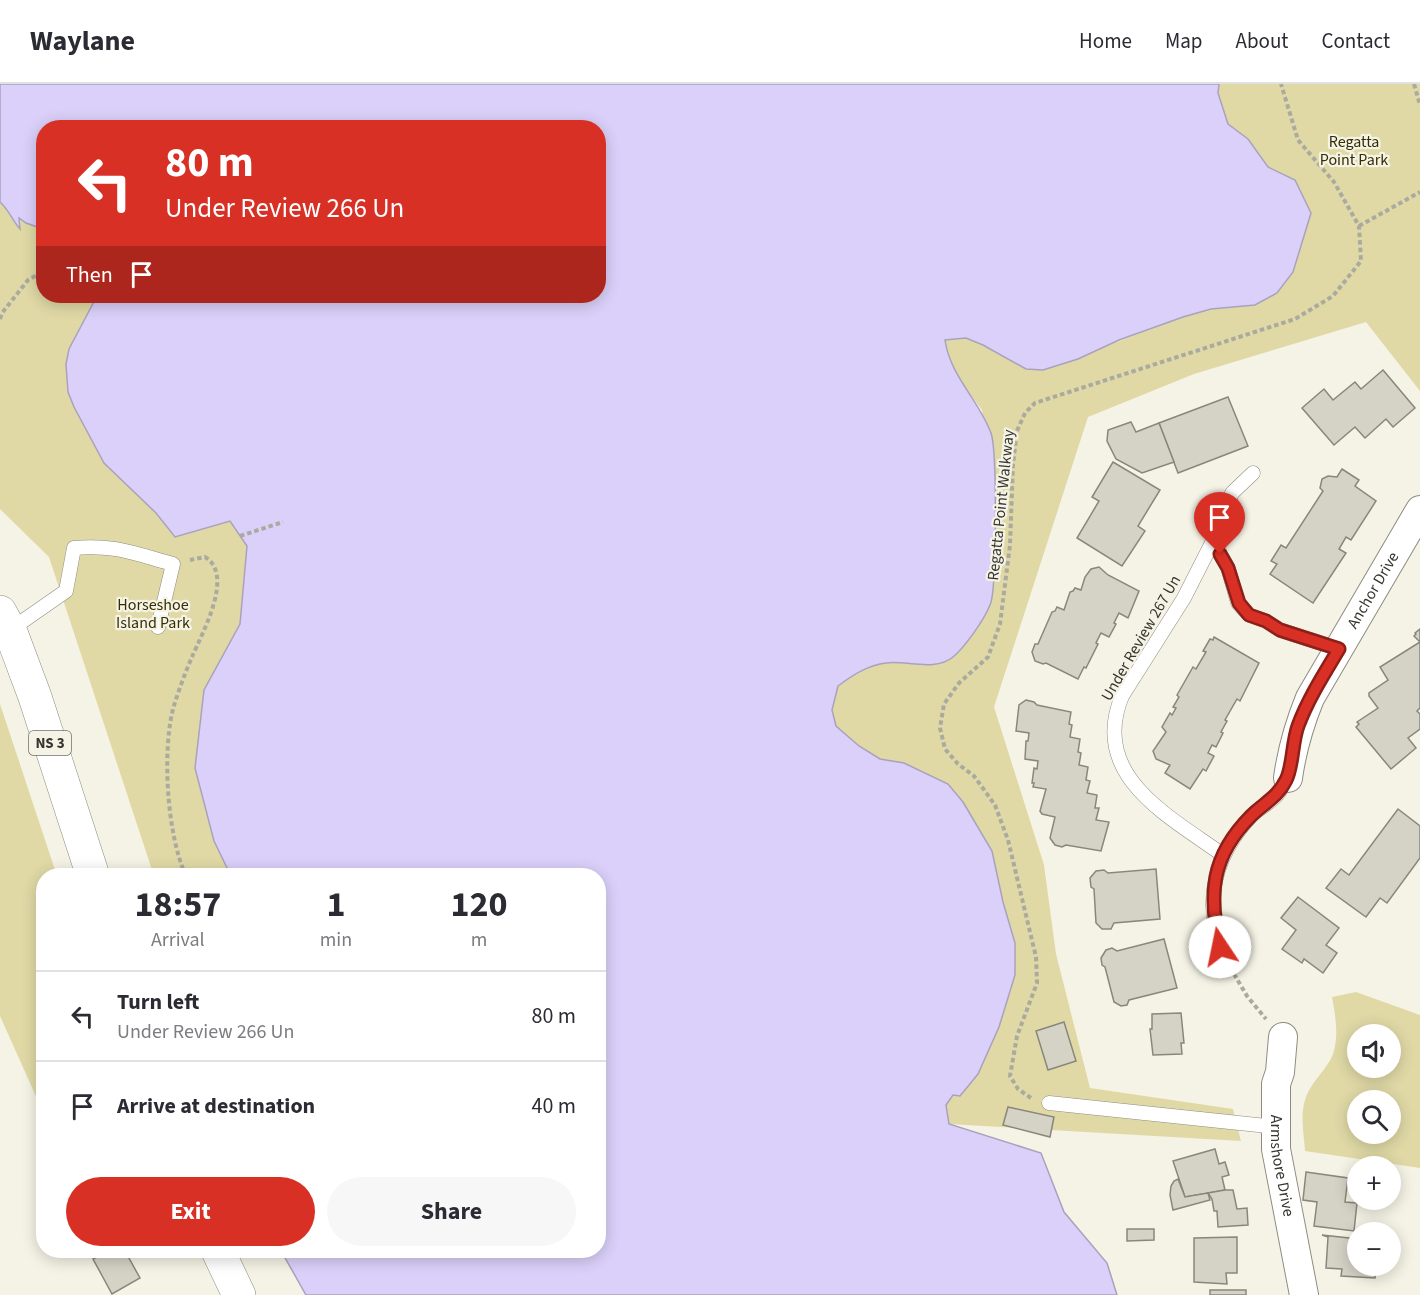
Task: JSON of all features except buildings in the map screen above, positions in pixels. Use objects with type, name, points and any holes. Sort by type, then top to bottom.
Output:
[{"type":"main road","name":"NS 3","points":[[5,621],[35,697],[90,868]]},
{"type":"main road","points":[[221,1258],[239,1295]]},
{"type":"street","name":"Anchor Drive","points":[[1288,778],[1292,747],[1310,698],[1420,510]]},
{"type":"street","name":"Armshore Drive","points":[[1283,1037],[1280,1072],[1276,1084],[1276,1149],[1304,1295]]},
{"type":"lane","name":"Under Review 267 Un","points":[[1223,855],[1150,802],[1128,779],[1117,756],[1116,713],[1122,696],[1184,598],[1215,537],[1215,520],[1233,492],[1253,472]]},
{"type":"lane","points":[[1215,537],[1239,603],[1249,615],[1266,621],[1280,630],[1341,646]]},
{"type":"lane","points":[[5,621],[66,591],[74,548],[96,546],[116,548],[173,564],[158,627]]},
{"type":"lane","name":"Anchor Drive","points":[[1225,958],[1220,947],[1212,904],[1214,882],[1223,855],[1238,831],[1253,814],[1275,797],[1288,778]]},
{"type":"lane","points":[[1049,1103],[1277,1127]]},
{"type":"path","name":"Regatta Point Walkway","points":[[1049,1103],[1033,1099],[1018,1089],[1010,1076],[1017,1036],[1037,982],[1036,957],[1008,840],[995,805],[974,776],[958,764],[945,749],[940,728],[944,704],[959,683],[987,657],[1000,624],[1010,545],[1013,464],[1017,431],[1025,413],[1035,403],[1284,322],[1305,313],[1333,296],[1360,261],[1359,226],[1334,182],[1298,140],[1281,84]]},
{"type":"path","points":[[1414,84],[1420,105]]},
{"type":"path","points":[[1359,226],[1420,192]]},
{"type":"path","points":[[0,319],[2,313],[28,280],[36,276]]},
{"type":"path","points":[[240,536],[283,522]]},
{"type":"path","points":[[173,564],[205,557],[211,560],[218,572],[215,598],[206,629],[192,657],[173,710],[168,755],[170,810],[182,868]]},
{"type":"path","points":[[1225,958],[1247,996],[1283,1037]]},
{"type":"green space","name":"Regatta Point Park","points":[[1219,84],[1420,84],[1420,391],[1366,322],[1194,374],[1088,417],[994,707],[1044,865],[1056,954],[1090,1088],[1233,1109],[1241,1141],[949,1124],[946,1105],[953,1094],[978,1074],[999,1027],[1015,975],[1015,943],[1003,902],[948,784],[904,763],[880,759],[859,746],[836,726],[832,710],[838,686],[870,666],[890,662],[929,665],[952,658],[970,637],[991,604],[995,555],[994,513],[982,410],[963,385],[948,356],[945,340],[966,338],[1026,369],[1043,370],[1183,317],[1211,309],[1255,305],[1295,180],[1268,167],[1248,139],[1228,124],[1218,93]]},
{"type":"green space","name":"Horseshoe Island Park","points":[[0,202],[20,228],[18,217],[36,227],[36,303],[93,303],[69,348],[66,364],[68,392],[120,479],[156,513],[175,537],[230,521],[247,546],[240,624],[204,690],[214,841],[227,868],[151,868],[49,557],[0,509]]},
{"type":"green space","points":[[0,704],[54,868],[36,868],[36,1096],[0,1016]]},
{"type":"green space","points":[[1356,992],[1420,1015],[1420,1168],[1401,1165],[1401,1156],[1347,1157],[1305,1151],[1303,1119],[1305,1100],[1331,1058],[1336,1041],[1332,997]]},
{"type":"shaded area","points":[[0,84],[1219,84],[1218,93],[1228,124],[1248,139],[1268,167],[1295,180],[1311,213],[1293,272],[1277,293],[1255,305],[1211,309],[1183,317],[1119,340],[1078,359],[1043,370],[1026,369],[966,338],[945,340],[953,365],[991,433],[995,520],[994,574],[990,605],[974,633],[953,657],[938,664],[894,662],[867,668],[838,686],[832,710],[836,726],[859,746],[880,759],[904,763],[948,784],[963,802],[992,851],[1015,943],[1015,975],[999,1027],[978,1074],[960,1096],[953,1095],[946,1105],[949,1124],[1041,1153],[1064,1212],[1107,1263],[1117,1295],[306,1295],[285,1258],[606,1258],[606,868],[227,868],[214,841],[195,768],[204,690],[240,624],[247,546],[230,521],[175,537],[156,513],[104,463],[68,392],[66,364],[69,349],[93,303],[606,303],[606,120],[36,120],[36,227],[19,218],[20,229],[0,202]]},
{"type":"route","points":[[1220,554],[1228,568],[1239,603],[1249,615],[1266,621],[1280,630],[1339,649],[1310,698],[1298,727],[1292,747],[1288,778],[1275,797],[1253,814],[1238,831],[1223,855],[1214,882],[1212,904],[1220,947]]}]
